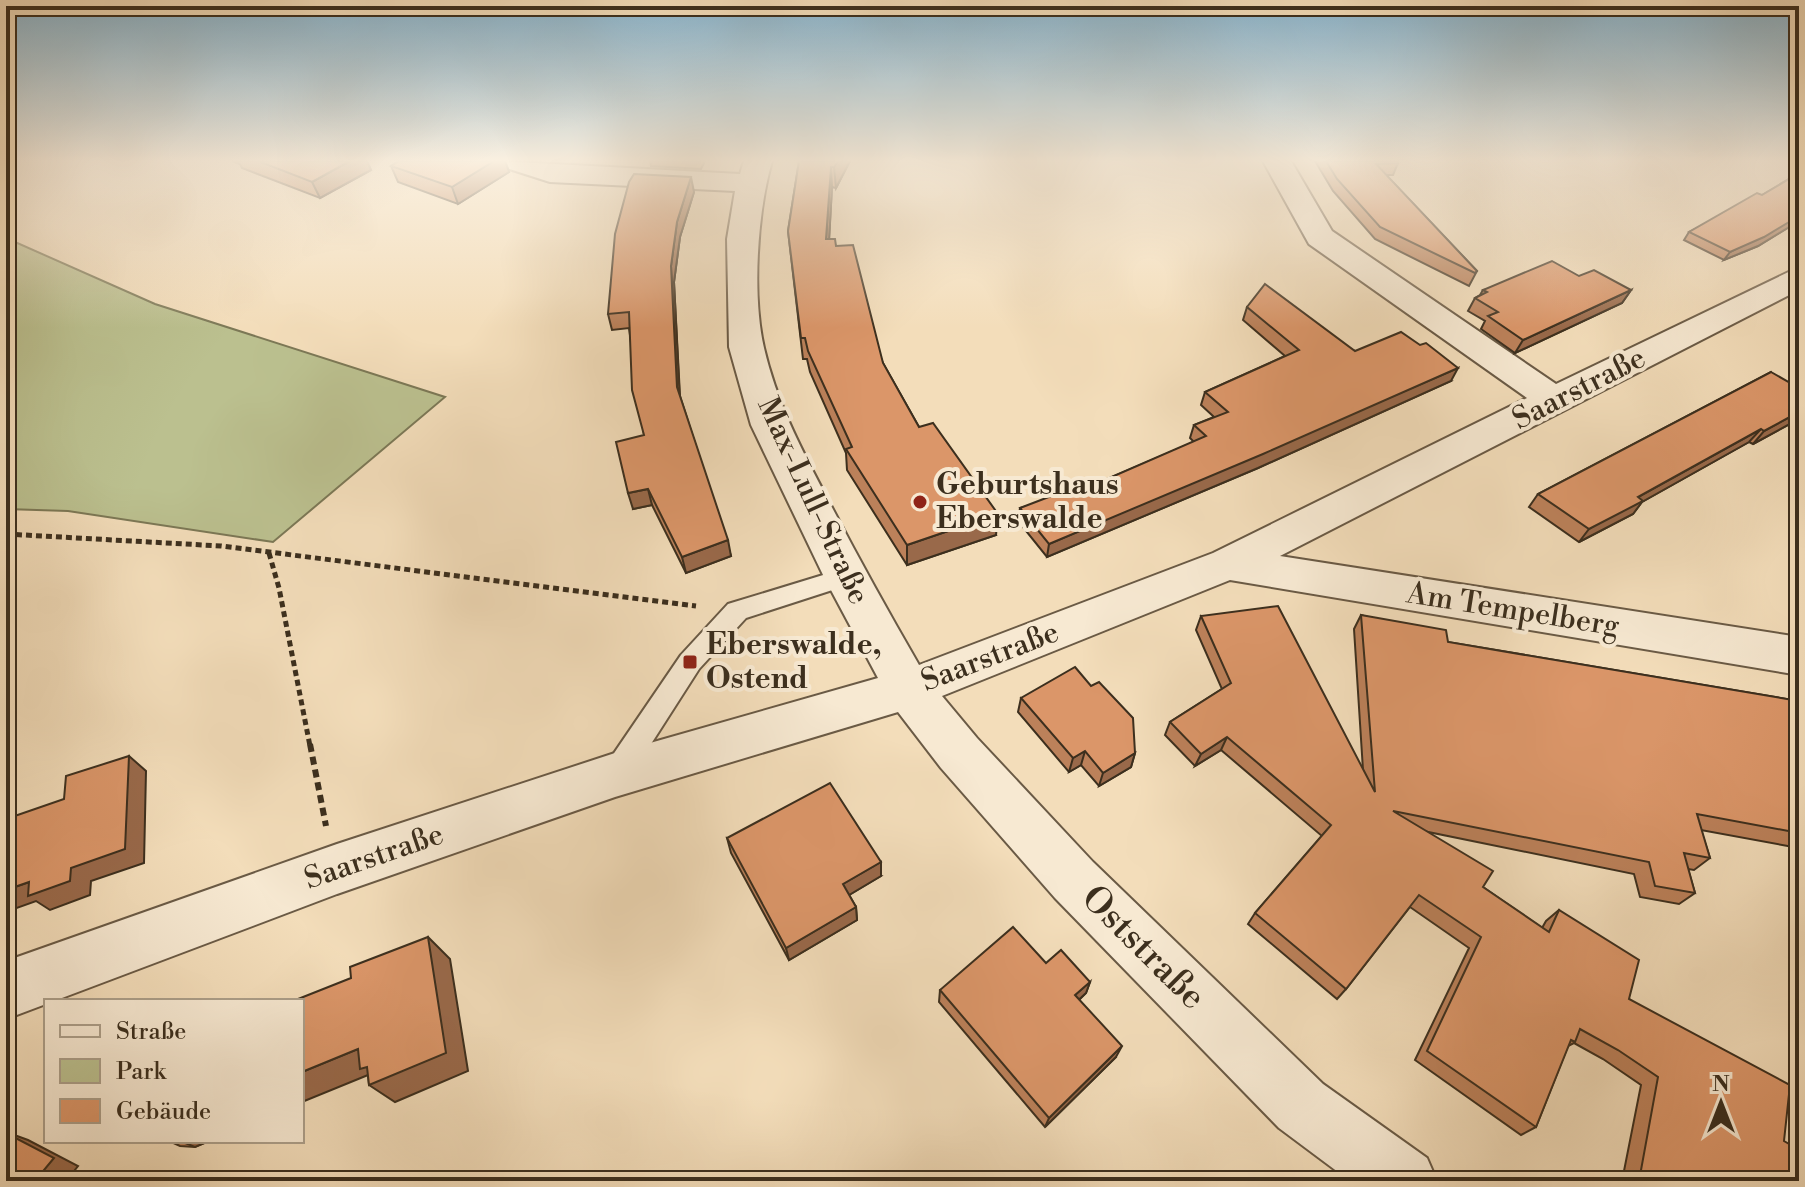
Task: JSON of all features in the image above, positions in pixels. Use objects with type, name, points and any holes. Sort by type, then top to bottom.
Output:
[{"type":"street","name":"Max-Lull-Straße","points":[[747,216],[742,281],[746,347],[770,425],[846,577],[908,689]]},
{"type":"street","points":[[1308,216],[1320,237],[1555,401]]},
{"type":"street","name":"Saarstraße","points":[[6,990],[337,869],[615,775],[908,689],[1228,564],[1799,277]]},
{"type":"street","name":"Am Tempelberg","points":[[1228,564],[1799,656]]},
{"type":"street","name":"Oststraße","points":[[908,689],[959,753],[1074,880],[1301,1106],[1404,1181]]},
{"type":"lane","points":[[615,775],[690,662],[737,611],[846,577]]},
{"type":"path","points":[[6,534],[221,546],[737,611]]},
{"type":"path","points":[[269,553],[337,869]]},
{"type":"green space","points":[[6,238],[155,304],[445,397],[273,542],[68,511],[6,509]]},
{"type":"building","points":[[620,216],[679,216],[671,266],[677,387],[728,540],[682,557],[648,489],[628,493],[616,442],[644,435],[632,390],[629,312],[608,314],[615,234]]},
{"type":"building","points":[[790,216],[828,216],[826,239],[835,239],[836,246],[853,245],[883,363],[919,427],[933,423],[998,514],[907,545],[846,449],[852,447],[805,338],[801,338],[788,231]]},
{"type":"building","points":[[1370,216],[1425,216],[1477,271],[1475,273],[1380,227]]},
{"type":"building","points":[[1716,216],[1798,216],[1764,237],[1730,252],[1689,232]]},
{"type":"building","points":[[1552,261],[1579,276],[1594,270],[1631,290],[1523,340],[1488,316],[1498,312],[1475,298],[1487,292],[1483,290]]},
{"type":"building","points":[[1265,284],[1355,351],[1401,332],[1420,345],[1426,343],[1458,368],[1049,544],[1020,508],[1080,485],[1084,489],[1206,436],[1194,425],[1228,412],[1205,392],[1299,350],[1247,307]]},
{"type":"building","points":[[1771,372],[1799,388],[1799,412],[1764,431],[1761,429],[1638,497],[1643,501],[1589,529],[1538,494]]},
{"type":"building","points":[[1278,606],[1375,792],[1361,615],[1446,630],[1448,642],[1799,701],[1799,833],[1697,814],[1710,858],[1684,853],[1695,893],[1655,886],[1649,862],[1393,811],[1493,871],[1483,887],[1549,932],[1559,910],[1639,960],[1629,999],[1790,1085],[1784,1141],[1796,1148],[1792,1181],[1639,1181],[1658,1077],[1580,1029],[1575,1042],[1571,1040],[1536,1127],[1427,1051],[1481,937],[1419,895],[1346,989],[1255,913],[1331,825],[1227,737],[1201,754],[1170,722],[1231,683],[1201,616]]},
{"type":"building","points":[[1075,667],[1091,686],[1099,682],[1133,718],[1135,753],[1103,773],[1085,751],[1073,758],[1021,698]]},
{"type":"building","points":[[129,756],[125,849],[71,868],[70,881],[28,896],[29,882],[6,890],[6,819],[64,799],[66,776]]},
{"type":"building","points":[[830,783],[881,862],[843,884],[856,907],[786,948],[727,838]]},
{"type":"building","points":[[1013,927],[1046,963],[1061,950],[1090,982],[1075,995],[1122,1046],[1049,1118],[940,990]]},
{"type":"building","points":[[428,937],[446,1053],[369,1085],[367,1067],[360,1069],[358,1049],[304,1071],[304,999],[298,999],[351,978],[350,967]]},
{"type":"building","points":[[6,1133],[54,1158],[35,1181],[6,1181]]},
{"type":"place","name":"Geburtshaus Eberswalde","points":[[920,502]]},
{"type":"place","name":"Eberswalde, Ostend","points":[[690,662]]}]
